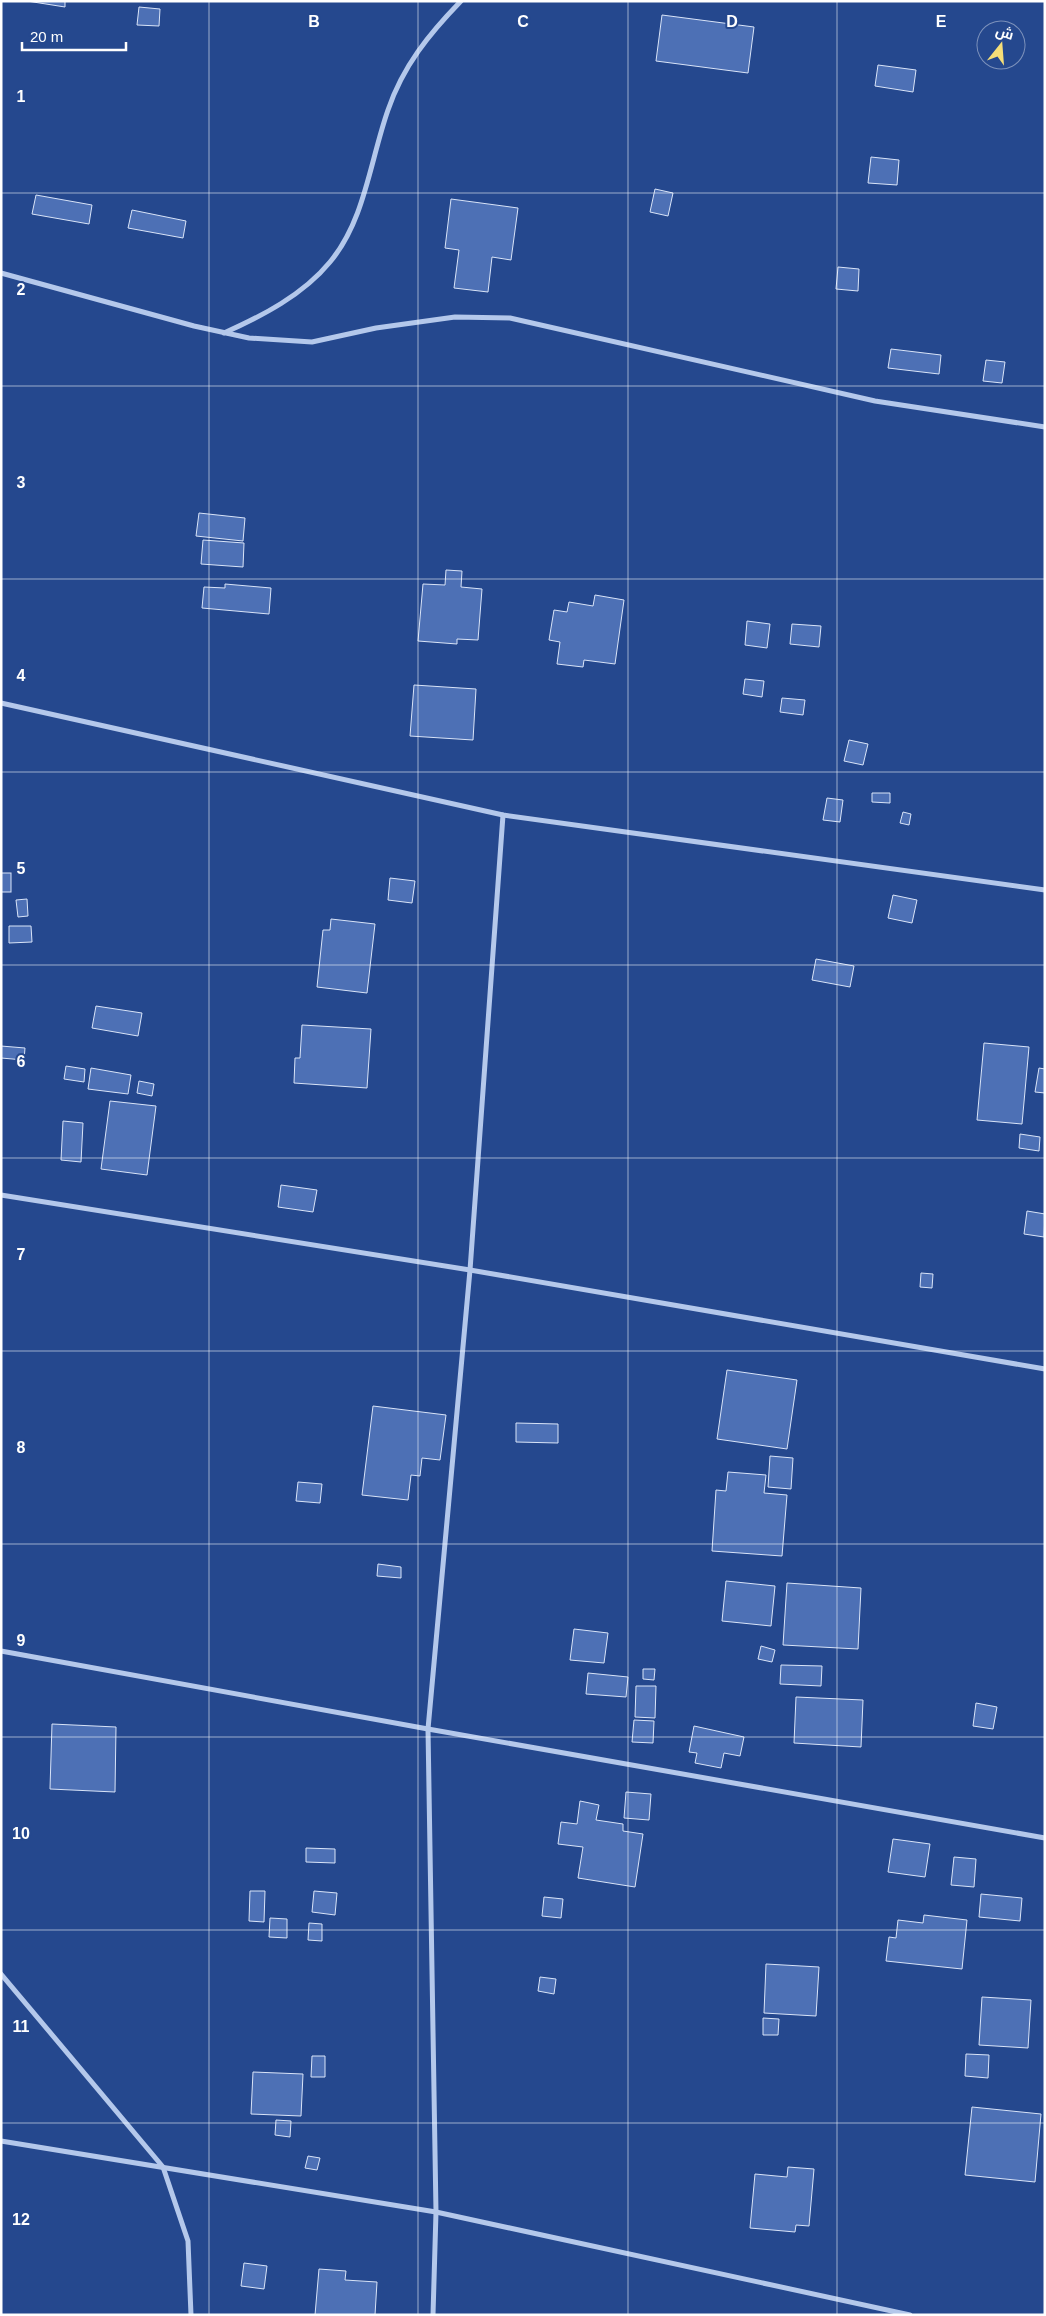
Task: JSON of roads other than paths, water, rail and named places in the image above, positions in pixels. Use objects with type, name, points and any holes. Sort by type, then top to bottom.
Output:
[{"type":"street","points":[[223,334],[290,298],[330,262],[346,238],[358,209],[388,109],[412,58],[431,32],[461,1]]},
{"type":"street","points":[[1,273],[223,334],[249,338],[312,342],[376,328],[455,317],[510,318],[874,401],[1045,427]]},
{"type":"street","points":[[1,703],[503,814],[1045,890]]},
{"type":"street","points":[[433,2315],[436,2212],[428,1730],[470,1270],[503,814]]},
{"type":"street","points":[[1,1195],[470,1270],[1045,1369]]},
{"type":"street","points":[[1,1651],[428,1730],[1045,1838]]},
{"type":"street","points":[[1,1974],[163,2167],[188,2240],[191,2315]]},
{"type":"street","points":[[1,2141],[436,2212],[910,2315]]}]
